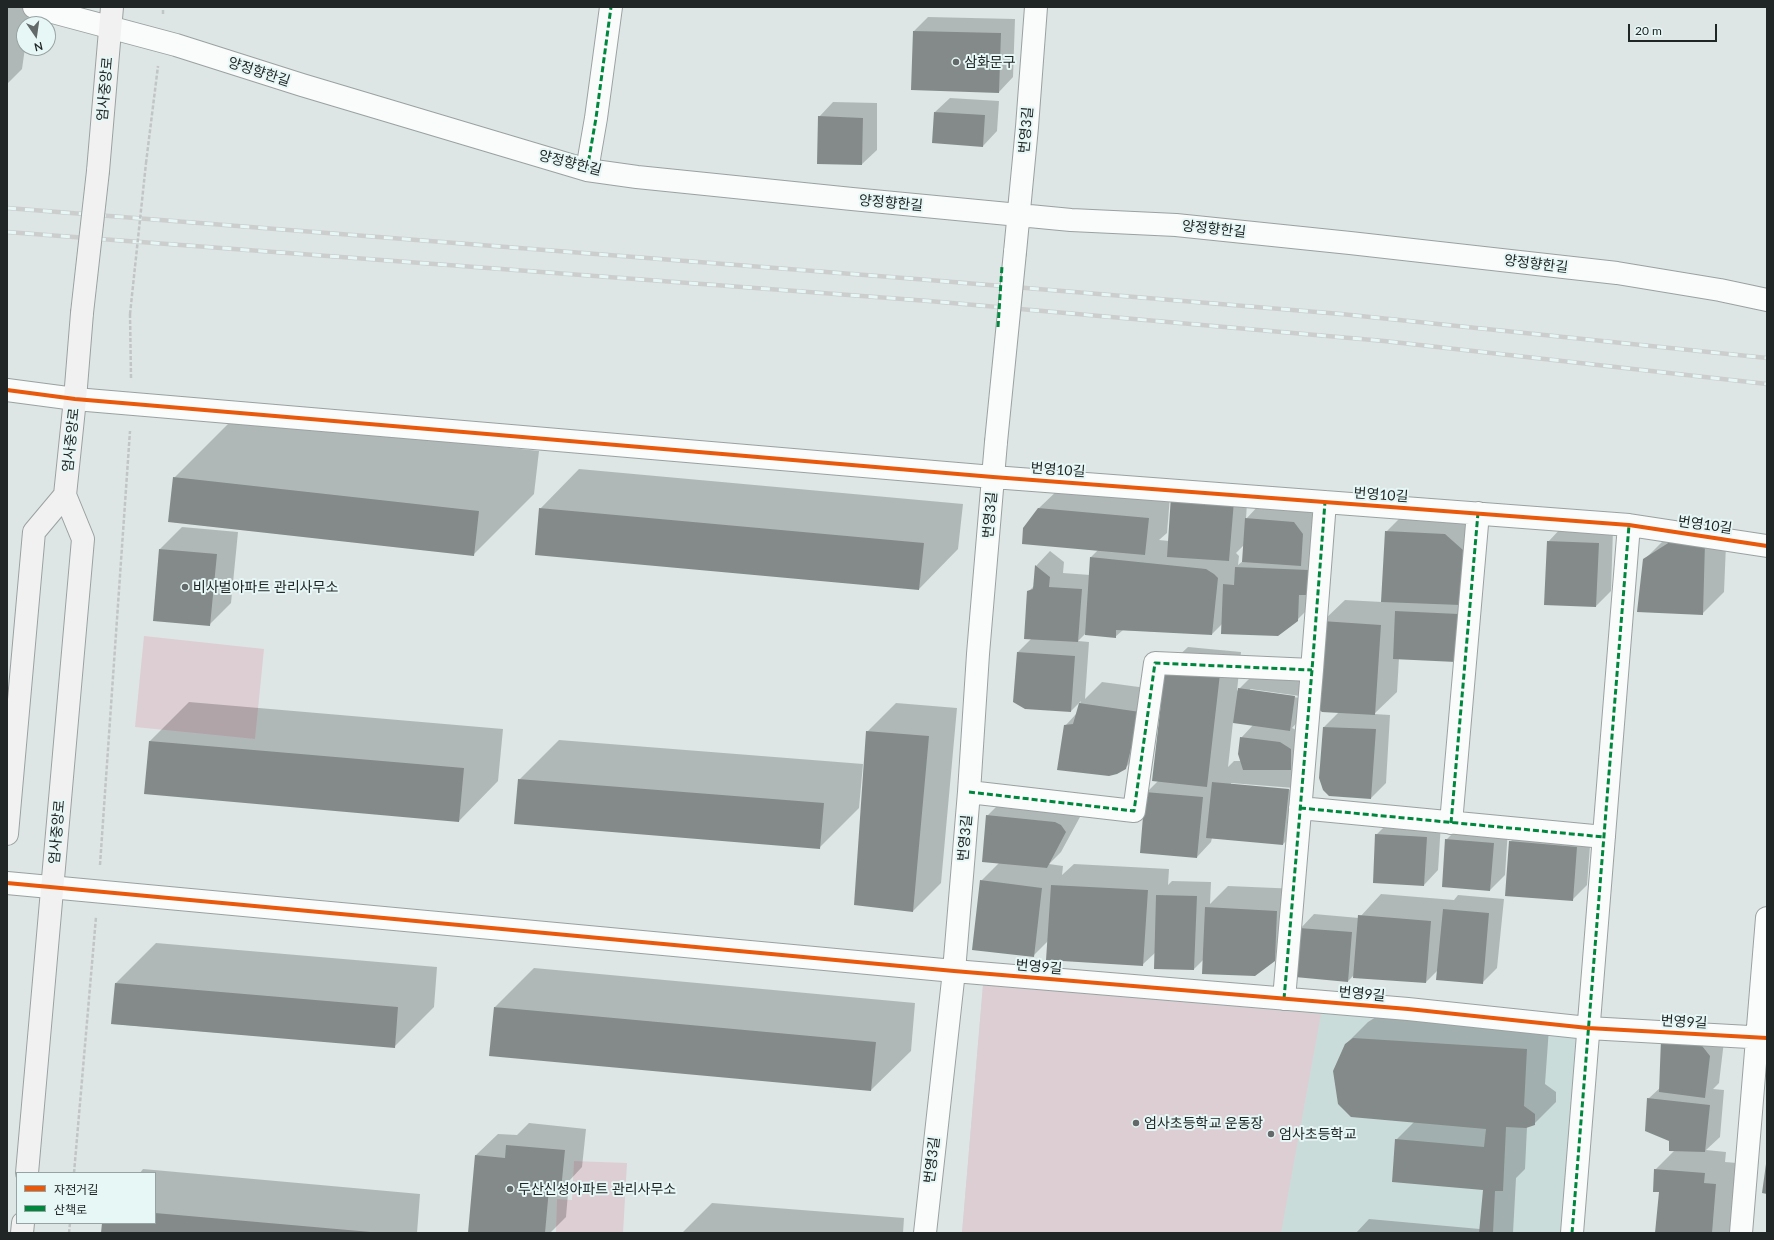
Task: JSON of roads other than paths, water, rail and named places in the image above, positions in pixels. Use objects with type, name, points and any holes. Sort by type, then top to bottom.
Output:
[{"type":"main road","name":"엄사중앙로","points":[[27,1172],[83,539],[65,495],[82,313],[98,171],[111,17]]},
{"type":"main road","points":[[7,834],[34,532],[65,495]]},
{"type":"street","name":"양정향한길","points":[[34,7],[111,17],[161,41],[302,85],[587,170],[689,183],[1018,215],[1071,220],[1176,225],[1382,246],[1617,274],[1720,290],[1767,300]]},
{"type":"street","points":[[587,170],[596,118],[610,7]]},
{"type":"street","name":"번영3길","points":[[925,1233],[954,971],[993,477],[1027,127],[1036,7]]},
{"type":"street","name":"번영10길","points":[[7,390],[75,399],[993,477],[1628,525],[1767,546]]},
{"type":"street","points":[[1284,999],[1325,502]]},
{"type":"street","points":[[1451,823],[1478,514]]},
{"type":"street","points":[[1572,1233],[1628,525]]},
{"type":"street","points":[[969,792],[1134,811],[1155,663],[1312,670]]},
{"type":"street","points":[[1300,808],[1604,837]]},
{"type":"street","name":"번영9길","points":[[7,883],[1588,1028],[1762,1037]]},
{"type":"street","points":[[1741,1233],[1762,1037],[1767,918]]},
{"type":"railway","points":[[7,208],[929,280],[1341,314],[1767,358]]},
{"type":"railway","points":[[7,232],[929,301],[1384,341],[1767,384]]},
{"type":"place","name":"삼화문구","points":[[956,62]]},
{"type":"place","name":"비사벌아파트 관리사무소","points":[[185,587]]},
{"type":"place","name":"엄사초등학교 운동장","points":[[1136,1123]]},
{"type":"place","name":"엄사초등학교","points":[[1271,1134]]},
{"type":"place","name":"두산신성아파트 관리사무소","points":[[510,1189]]}]
